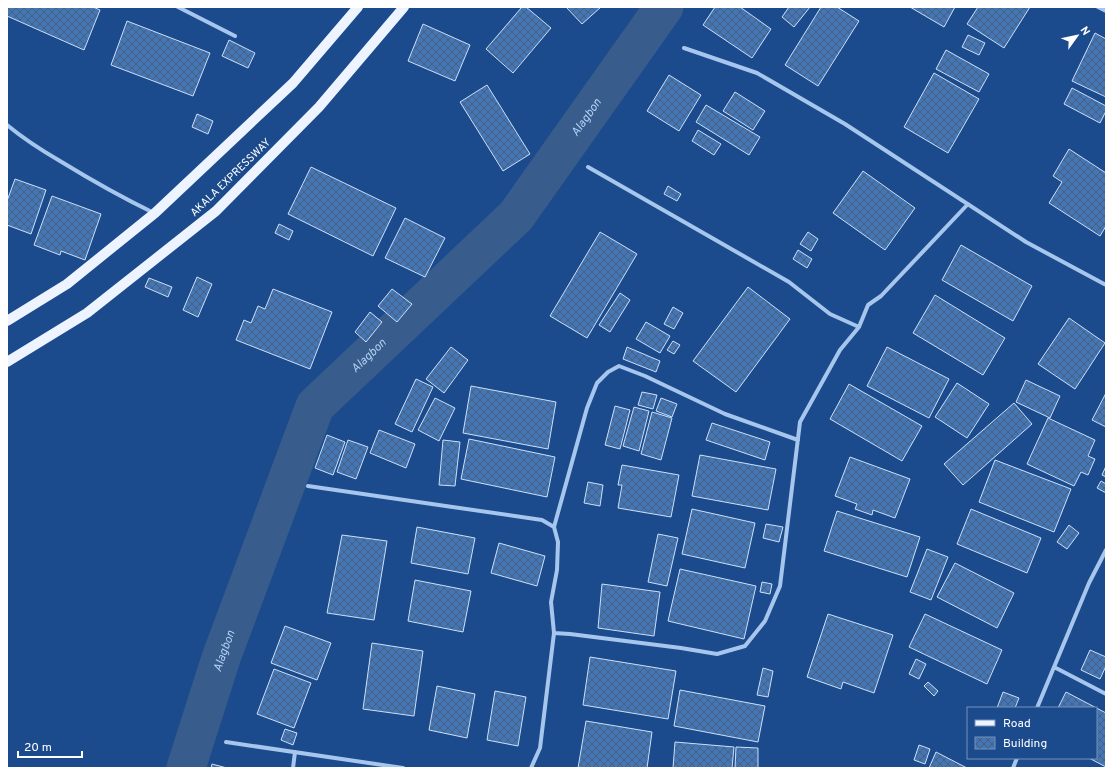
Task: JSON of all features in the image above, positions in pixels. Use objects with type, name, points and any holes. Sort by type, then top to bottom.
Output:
[{"type":"main road","points":[[7,320],[67,284],[155,213],[293,83],[358,7]]},
{"type":"main road","name":"AKALA EXPRESSWAY","points":[[7,362],[87,313],[216,211],[318,107],[404,7]]},
{"type":"street","points":[[178,7],[235,36]]},
{"type":"street","points":[[1098,7],[1106,11]]},
{"type":"street","points":[[684,48],[757,73],[845,124],[1026,242],[1106,285]]},
{"type":"street","points":[[7,125],[23,139],[82,175],[114,194],[155,213]]},
{"type":"street","points":[[588,166],[789,282],[830,314],[859,327]]},
{"type":"street","points":[[554,633],[681,648],[717,654],[745,646],[765,621],[780,586],[800,422],[840,350],[859,327],[868,305],[881,296],[968,204]]},
{"type":"street","points":[[531,768],[540,748],[554,633],[551,602],[557,570],[558,542],[554,527],[587,408],[597,383],[608,372],[619,366],[646,376],[725,414],[798,440]]},
{"type":"street","points":[[308,486],[542,520],[554,527]]},
{"type":"street","points":[[1037,707],[1089,583],[1106,550]]},
{"type":"street","points":[[1054,667],[1106,694]]},
{"type":"street","points":[[226,742],[404,768]]},
{"type":"street","points":[[293,768],[295,752]]},
{"type":"street","points":[[1012,768],[1016,759]]},
{"type":"building","points":[[7,7],[93,7],[100,10],[84,50],[7,16]]},
{"type":"building","points":[[522,7],[526,7],[551,28],[513,73],[486,49]]},
{"type":"building","points":[[566,7],[601,7],[582,24]]},
{"type":"building","points":[[715,7],[740,7],[771,29],[752,58],[703,25]]},
{"type":"building","points":[[789,7],[810,7],[794,27],[782,17]]},
{"type":"building","points":[[821,7],[837,7],[859,21],[818,86],[785,65]]},
{"type":"building","points":[[910,7],[955,7],[944,27]]},
{"type":"building","points":[[978,7],[1030,7],[1004,48],[967,24]]},
{"type":"building","points":[[127,21],[210,53],[193,96],[111,65]]},
{"type":"building","points":[[423,24],[470,45],[455,81],[408,61]]},
{"type":"building","points":[[1095,33],[1106,39],[1106,97],[1072,81]]},
{"type":"building","points":[[968,35],[985,43],[979,55],[962,47]]},
{"type":"building","points":[[229,40],[255,53],[248,68],[222,56]]},
{"type":"building","points":[[946,50],[989,74],[979,92],[936,69]]},
{"type":"building","points":[[934,73],[979,99],[948,153],[904,127]]},
{"type":"building","points":[[669,75],[701,95],[679,131],[647,111]]},
{"type":"building","points":[[487,85],[530,154],[503,171],[460,102]]},
{"type":"building","points":[[1072,88],[1106,106],[1106,111],[1100,123],[1064,104]]},
{"type":"building","points":[[735,92],[765,111],[753,130],[723,111]]},
{"type":"building","points":[[706,105],[760,137],[749,155],[696,122]]},
{"type":"building","points":[[197,114],[213,121],[208,134],[192,127]]},
{"type":"building","points":[[698,130],[721,144],[714,155],[692,141]]},
{"type":"building","points":[[1069,149],[1106,173],[1106,226],[1100,236],[1049,203],[1062,182],[1053,176]]},
{"type":"building","points":[[311,167],[396,208],[373,256],[288,214]]},
{"type":"building","points":[[863,171],[915,208],[885,250],[833,213]]},
{"type":"building","points":[[15,179],[46,190],[31,234],[7,225],[7,201]]},
{"type":"building","points":[[668,186],[681,194],[677,201],[664,194]]},
{"type":"building","points":[[52,196],[101,214],[85,260],[61,251],[60,255],[34,245]]},
{"type":"building","points":[[405,218],[445,238],[425,277],[385,258]]},
{"type":"building","points":[[279,224],[293,231],[289,240],[275,233]]},
{"type":"building","points":[[600,232],[637,254],[587,338],[550,316]]},
{"type":"building","points":[[808,232],[818,239],[811,251],[800,244]]},
{"type":"building","points":[[961,245],[1032,286],[1013,321],[942,280]]},
{"type":"building","points":[[798,250],[812,259],[807,268],[793,259]]},
{"type":"building","points":[[197,277],[212,284],[198,317],[183,310]]},
{"type":"building","points":[[149,278],[172,287],[168,297],[145,287]]},
{"type":"building","points":[[748,287],[790,319],[736,392],[693,361]]},
{"type":"building","points":[[273,289],[332,312],[310,369],[236,340],[244,320],[251,323],[258,306],[265,309]]},
{"type":"building","points":[[392,289],[412,304],[397,322],[378,306]]},
{"type":"building","points":[[620,293],[630,300],[610,332],[599,325]]},
{"type":"building","points":[[935,295],[1005,338],[983,375],[913,333]]},
{"type":"building","points":[[673,307],[683,313],[674,329],[664,324]]},
{"type":"building","points":[[370,312],[382,322],[366,342],[355,332]]},
{"type":"building","points":[[1069,318],[1105,343],[1075,389],[1038,364]]},
{"type":"building","points":[[646,322],[670,336],[660,353],[636,339]]},
{"type":"building","points":[[673,341],[680,345],[674,354],[667,350]]},
{"type":"building","points":[[451,347],[468,360],[444,393],[426,379]]},
{"type":"building","points":[[627,347],[660,361],[656,372],[623,359]]},
{"type":"building","points":[[887,347],[949,379],[929,418],[867,386]]},
{"type":"building","points":[[416,379],[433,387],[412,432],[395,424]]},
{"type":"building","points":[[1026,380],[1060,396],[1050,418],[1016,402]]},
{"type":"building","points":[[957,383],[989,404],[967,438],[935,417]]},
{"type":"building","points":[[849,384],[922,426],[902,461],[830,419]]},
{"type":"building","points":[[471,386],[556,402],[548,449],[463,433]]},
{"type":"building","points":[[642,392],[657,395],[653,409],[638,405]]},
{"type":"building","points":[[1106,393],[1106,427],[1092,420]]},
{"type":"building","points":[[435,398],[455,408],[439,441],[418,430]]},
{"type":"building","points":[[661,398],[677,404],[672,417],[656,411]]},
{"type":"building","points":[[1014,403],[1032,424],[963,485],[944,464]]},
{"type":"building","points":[[615,406],[630,410],[620,449],[605,445]]},
{"type":"building","points":[[634,407],[649,411],[639,451],[623,446]]},
{"type":"building","points":[[652,412],[672,418],[661,460],[641,454]]},
{"type":"building","points":[[1048,418],[1095,440],[1088,456],[1095,459],[1088,475],[1081,472],[1074,486],[1027,464]]},
{"type":"building","points":[[712,423],[770,442],[765,460],[706,440]]},
{"type":"building","points":[[379,430],[415,444],[406,468],[370,453]]},
{"type":"building","points":[[327,435],[345,442],[333,475],[315,468]]},
{"type":"building","points":[[469,439],[555,457],[547,497],[461,479]]},
{"type":"building","points":[[348,440],[368,447],[356,479],[337,472]]},
{"type":"building","points":[[443,440],[460,442],[455,486],[439,485]]},
{"type":"building","points":[[700,455],[776,469],[768,510],[692,496]]},
{"type":"building","points":[[850,457],[910,479],[895,518],[873,510],[872,515],[855,509],[857,504],[835,496]]},
{"type":"building","points":[[995,460],[1071,489],[1054,532],[979,502]]},
{"type":"building","points":[[622,465],[679,475],[671,517],[618,508],[622,485],[618,485]]},
{"type":"building","points":[[1106,466],[1106,477],[1102,475]]},
{"type":"building","points":[[1101,481],[1106,484],[1106,493],[1097,488]]},
{"type":"building","points":[[588,482],[603,485],[600,506],[584,503]]},
{"type":"building","points":[[692,509],[755,523],[745,568],[682,554]]},
{"type":"building","points":[[971,509],[1041,538],[1027,573],[957,544]]},
{"type":"building","points":[[837,511],[920,537],[907,577],[824,551]]},
{"type":"building","points":[[766,524],[783,527],[779,542],[763,538]]},
{"type":"building","points":[[1069,525],[1079,533],[1067,549],[1057,542]]},
{"type":"building","points":[[417,527],[475,538],[468,574],[411,563]]},
{"type":"building","points":[[658,534],[678,538],[667,586],[648,582]]},
{"type":"building","points":[[342,535],[387,541],[374,620],[327,613]]},
{"type":"building","points":[[499,543],[545,556],[537,586],[491,573]]},
{"type":"building","points":[[927,549],[948,557],[931,600],[910,592]]},
{"type":"building","points":[[955,563],[1014,593],[997,628],[937,597]]},
{"type":"building","points":[[680,569],[756,586],[744,639],[668,621]]},
{"type":"building","points":[[415,580],[471,591],[463,632],[408,621]]},
{"type":"building","points":[[762,582],[772,584],[770,594],[760,592]]},
{"type":"building","points":[[602,584],[660,592],[654,636],[598,628]]},
{"type":"building","points":[[828,614],[893,635],[874,693],[843,682],[841,689],[807,677]]},
{"type":"building","points":[[925,614],[1002,650],[987,684],[909,647]]},
{"type":"building","points":[[285,626],[331,643],[317,680],[271,663]]},
{"type":"building","points":[[372,643],[423,651],[414,716],[363,709]]},
{"type":"building","points":[[1090,650],[1106,657],[1106,666],[1100,679],[1081,670]]},
{"type":"building","points":[[590,657],[676,671],[668,719],[583,705]]},
{"type":"building","points":[[916,659],[926,664],[919,679],[909,674]]},
{"type":"building","points":[[763,668],[773,671],[768,697],[757,695]]},
{"type":"building","points":[[274,669],[311,683],[294,728],[257,714]]},
{"type":"building","points":[[928,682],[938,691],[934,696],[924,686]]},
{"type":"building","points":[[437,686],[475,694],[467,738],[429,730]]},
{"type":"building","points":[[680,690],[765,706],[758,742],[674,726]]},
{"type":"building","points":[[495,691],[526,697],[518,746],[487,740]]},
{"type":"building","points":[[1003,692],[1019,698],[1015,707],[997,707]]},
{"type":"building","points":[[1066,692],[1095,707],[1058,707]]},
{"type":"building","points":[[1097,708],[1106,713],[1106,767],[1091,759],[1097,759]]},
{"type":"building","points":[[586,721],[652,732],[647,768],[578,768]]},
{"type":"building","points":[[285,729],[297,733],[293,745],[281,740]]},
{"type":"building","points":[[675,742],[734,747],[732,768],[673,768]]},
{"type":"building","points":[[919,745],[930,749],[925,764],[914,760]]},
{"type":"building","points":[[736,747],[758,748],[758,768],[735,768]]},
{"type":"building","points":[[936,752],[967,768],[929,768]]},
{"type":"building","points":[[212,764],[227,768],[211,768]]},
{"type":"waterway","name":"Alagbon","points":[[186,768],[221,658],[315,406],[516,216],[664,7]]}]
